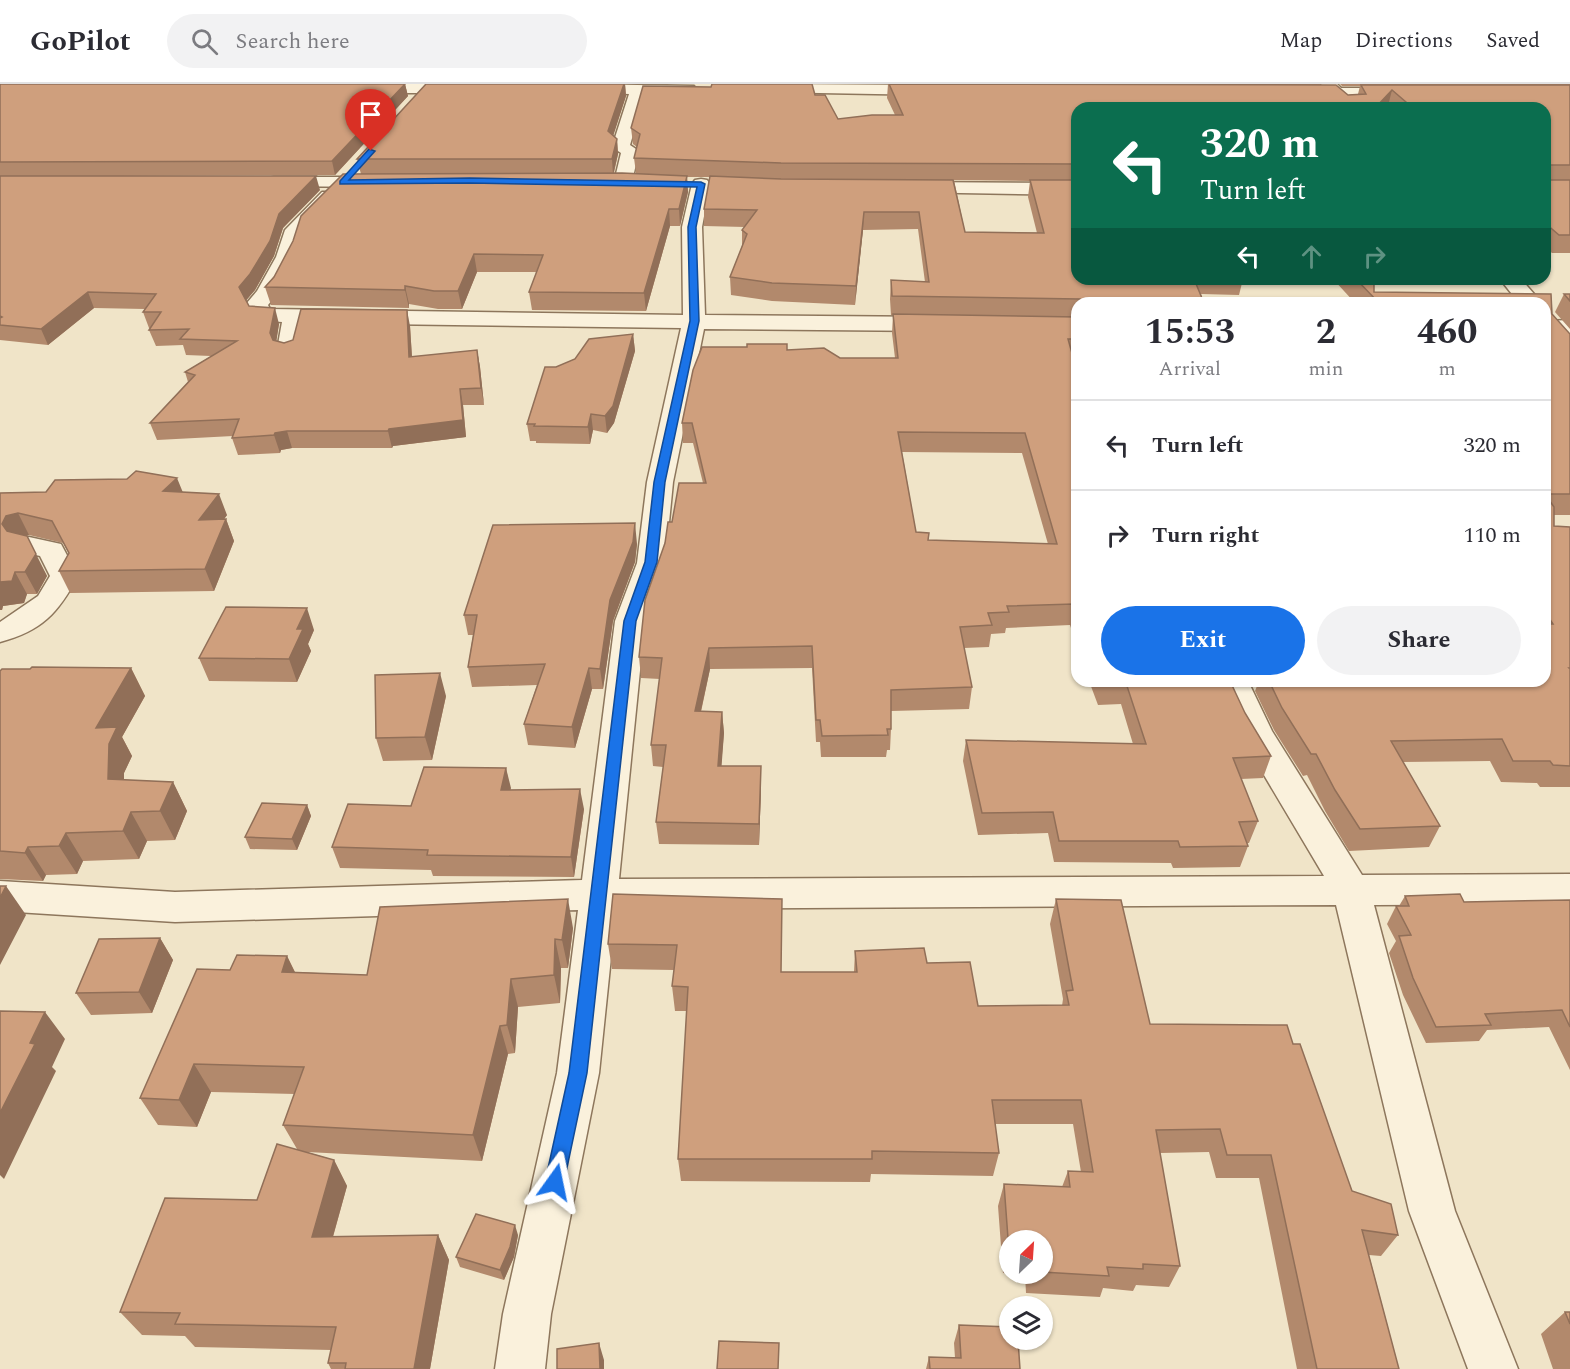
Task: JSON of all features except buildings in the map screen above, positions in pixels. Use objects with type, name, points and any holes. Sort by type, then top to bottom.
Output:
[{"type":"street","points":[[346,88],[430,86],[488,88]]},
{"type":"street","points":[[414,105],[430,86]]},
{"type":"street","points":[[1313,93],[1333,88],[1418,93]]},
{"type":"street","points":[[1333,88],[1346,102]]},
{"type":"street","points":[[569,89],[703,89]]},
{"type":"street","points":[[623,182],[630,151],[621,147],[638,89]]},
{"type":"street","points":[[760,89],[951,90]]},
{"type":"street","points":[[358,165],[295,230],[286,257],[266,294],[257,304],[262,315],[769,324],[964,324]]},
{"type":"street","points":[[260,182],[400,182]]},
{"type":"street","points":[[520,1369],[526,1314],[578,1073],[630,621],[651,562],[660,482],[694,321],[692,227],[711,185],[599,182]]},
{"type":"street","points":[[888,188],[1071,189]]},
{"type":"street","points":[[1516,285],[1526,297]]},
{"type":"street","points":[[288,350],[294,316]]},
{"type":"street","points":[[1554,325],[1570,346]]},
{"type":"street","points":[[0,632],[16,627],[49,602],[64,576],[51,550],[29,545]]},
{"type":"street","points":[[1235,687],[1256,733],[1351,890],[1432,1211],[1493,1369]]},
{"type":"street","points":[[0,896],[175,907],[599,894],[1570,889]]},
{"type":"route","points":[[371,151],[342,182],[701,184],[692,227],[694,321],[660,482],[651,562],[630,621],[578,1073],[555,1182]]}]
